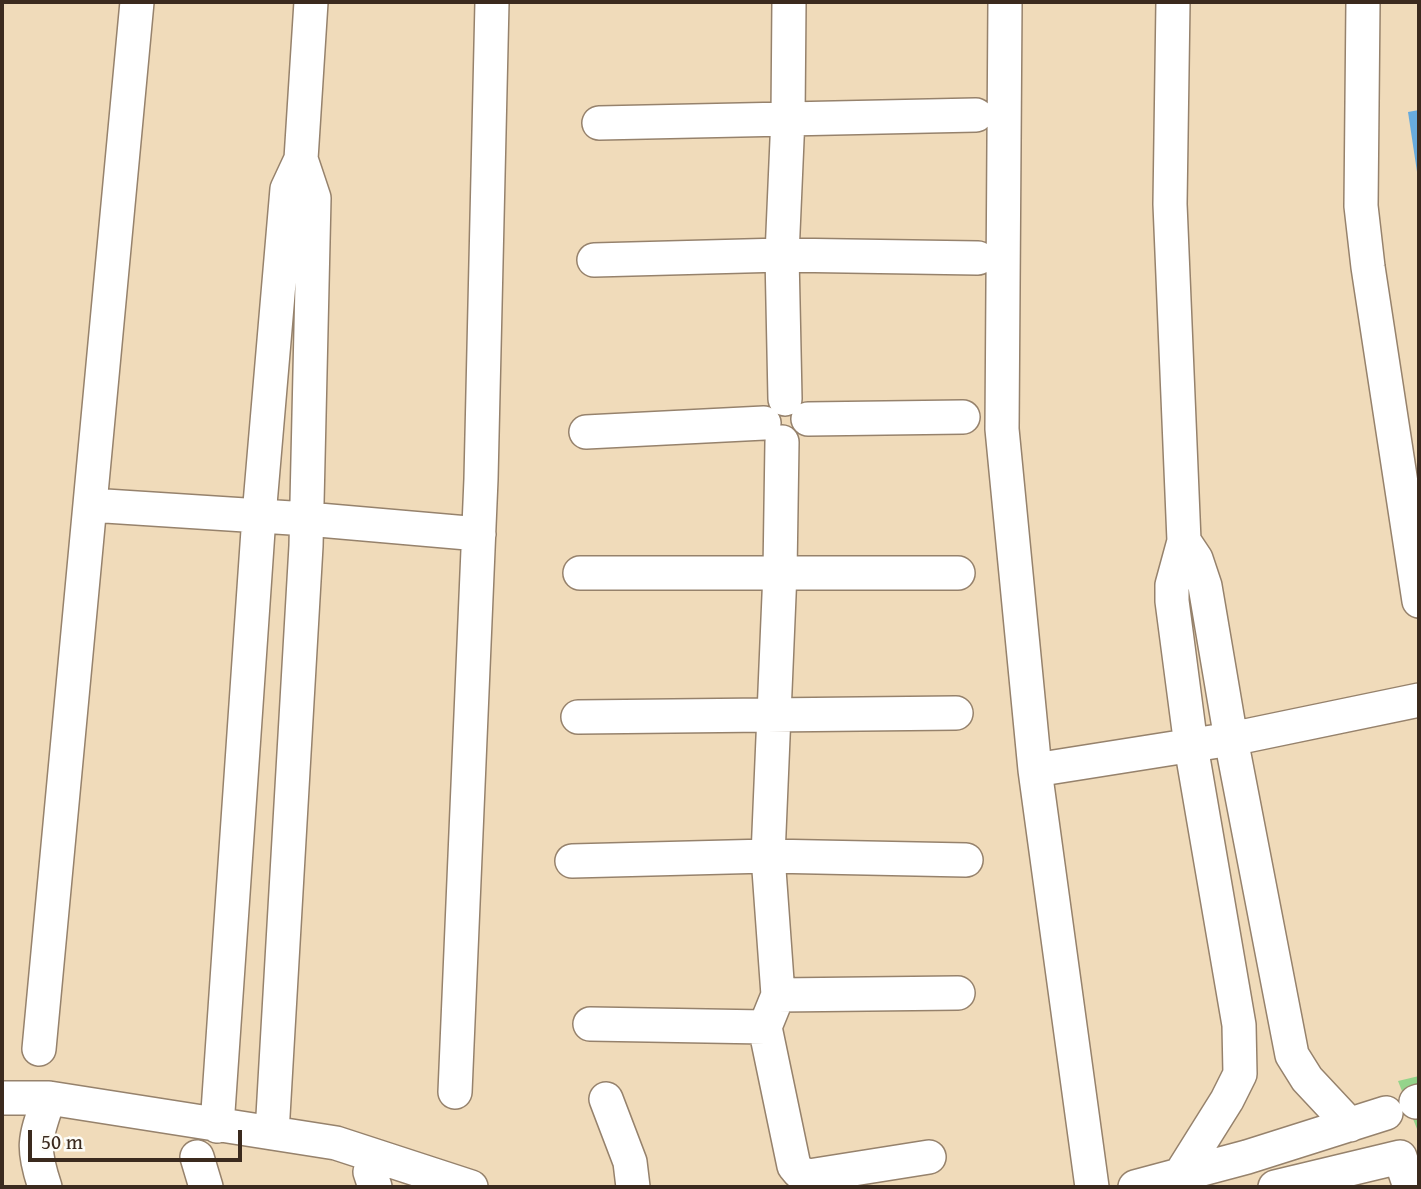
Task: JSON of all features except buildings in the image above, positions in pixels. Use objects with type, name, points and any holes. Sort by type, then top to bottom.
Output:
[{"type":"street","points":[[39,1049],[137,2]]},
{"type":"street","points":[[217,1126],[259,516],[287,189],[301,159],[311,2]]},
{"type":"street","points":[[454,1092],[479,534],[492,2]]},
{"type":"street","points":[[789,2],[788,117],[782,255],[785,421],[768,856],[778,995],[765,1027],[794,1166],[799,1172],[809,1177],[929,1157]]},
{"type":"street","points":[[1005,2],[1002,429],[1035,770],[1092,1187]]},
{"type":"street","points":[[1173,2],[1170,204],[1184,541],[1172,584],[1172,601],[1191,746],[1239,1025],[1240,1074],[1227,1100],[1180,1175]]},
{"type":"street","points":[[1363,2],[1361,206],[1419,601]]},
{"type":"street","points":[[599,122],[976,115]]},
{"type":"street","points":[[272,1133],[307,519],[314,198],[301,159]]},
{"type":"street","points":[[594,260],[782,255],[978,258]]},
{"type":"street","points":[[586,432],[785,421],[963,417]]},
{"type":"street","points":[[90,505],[307,519],[479,534]]},
{"type":"street","points":[[1184,541],[1196,559],[1205,586],[1231,739],[1292,1055],[1307,1079],[1350,1125]]},
{"type":"street","points":[[580,573],[958,573]]},
{"type":"street","points":[[1035,770],[1231,739],[1419,700]]},
{"type":"street","points":[[578,717],[956,713]]},
{"type":"street","points":[[572,861],[768,856],[966,860]]},
{"type":"street","points":[[778,995],[958,993]]},
{"type":"street","points":[[590,1024],[765,1027]]},
{"type":"street","points":[[2,1098],[49,1098],[336,1143],[471,1187]]},
{"type":"street","points":[[45,1187],[39,1169],[35,1140],[49,1098]]},
{"type":"street","points":[[606,1099],[630,1162],[634,1187]]},
{"type":"street","points":[[1135,1187],[1386,1113]]},
{"type":"street","points":[[1275,1187],[1400,1157],[1410,1187]]},
{"type":"green space","points":[[1419,1076],[1419,1134],[1398,1081]]},
{"type":"water","points":[[1419,110],[1419,185],[1408,112]]}]
